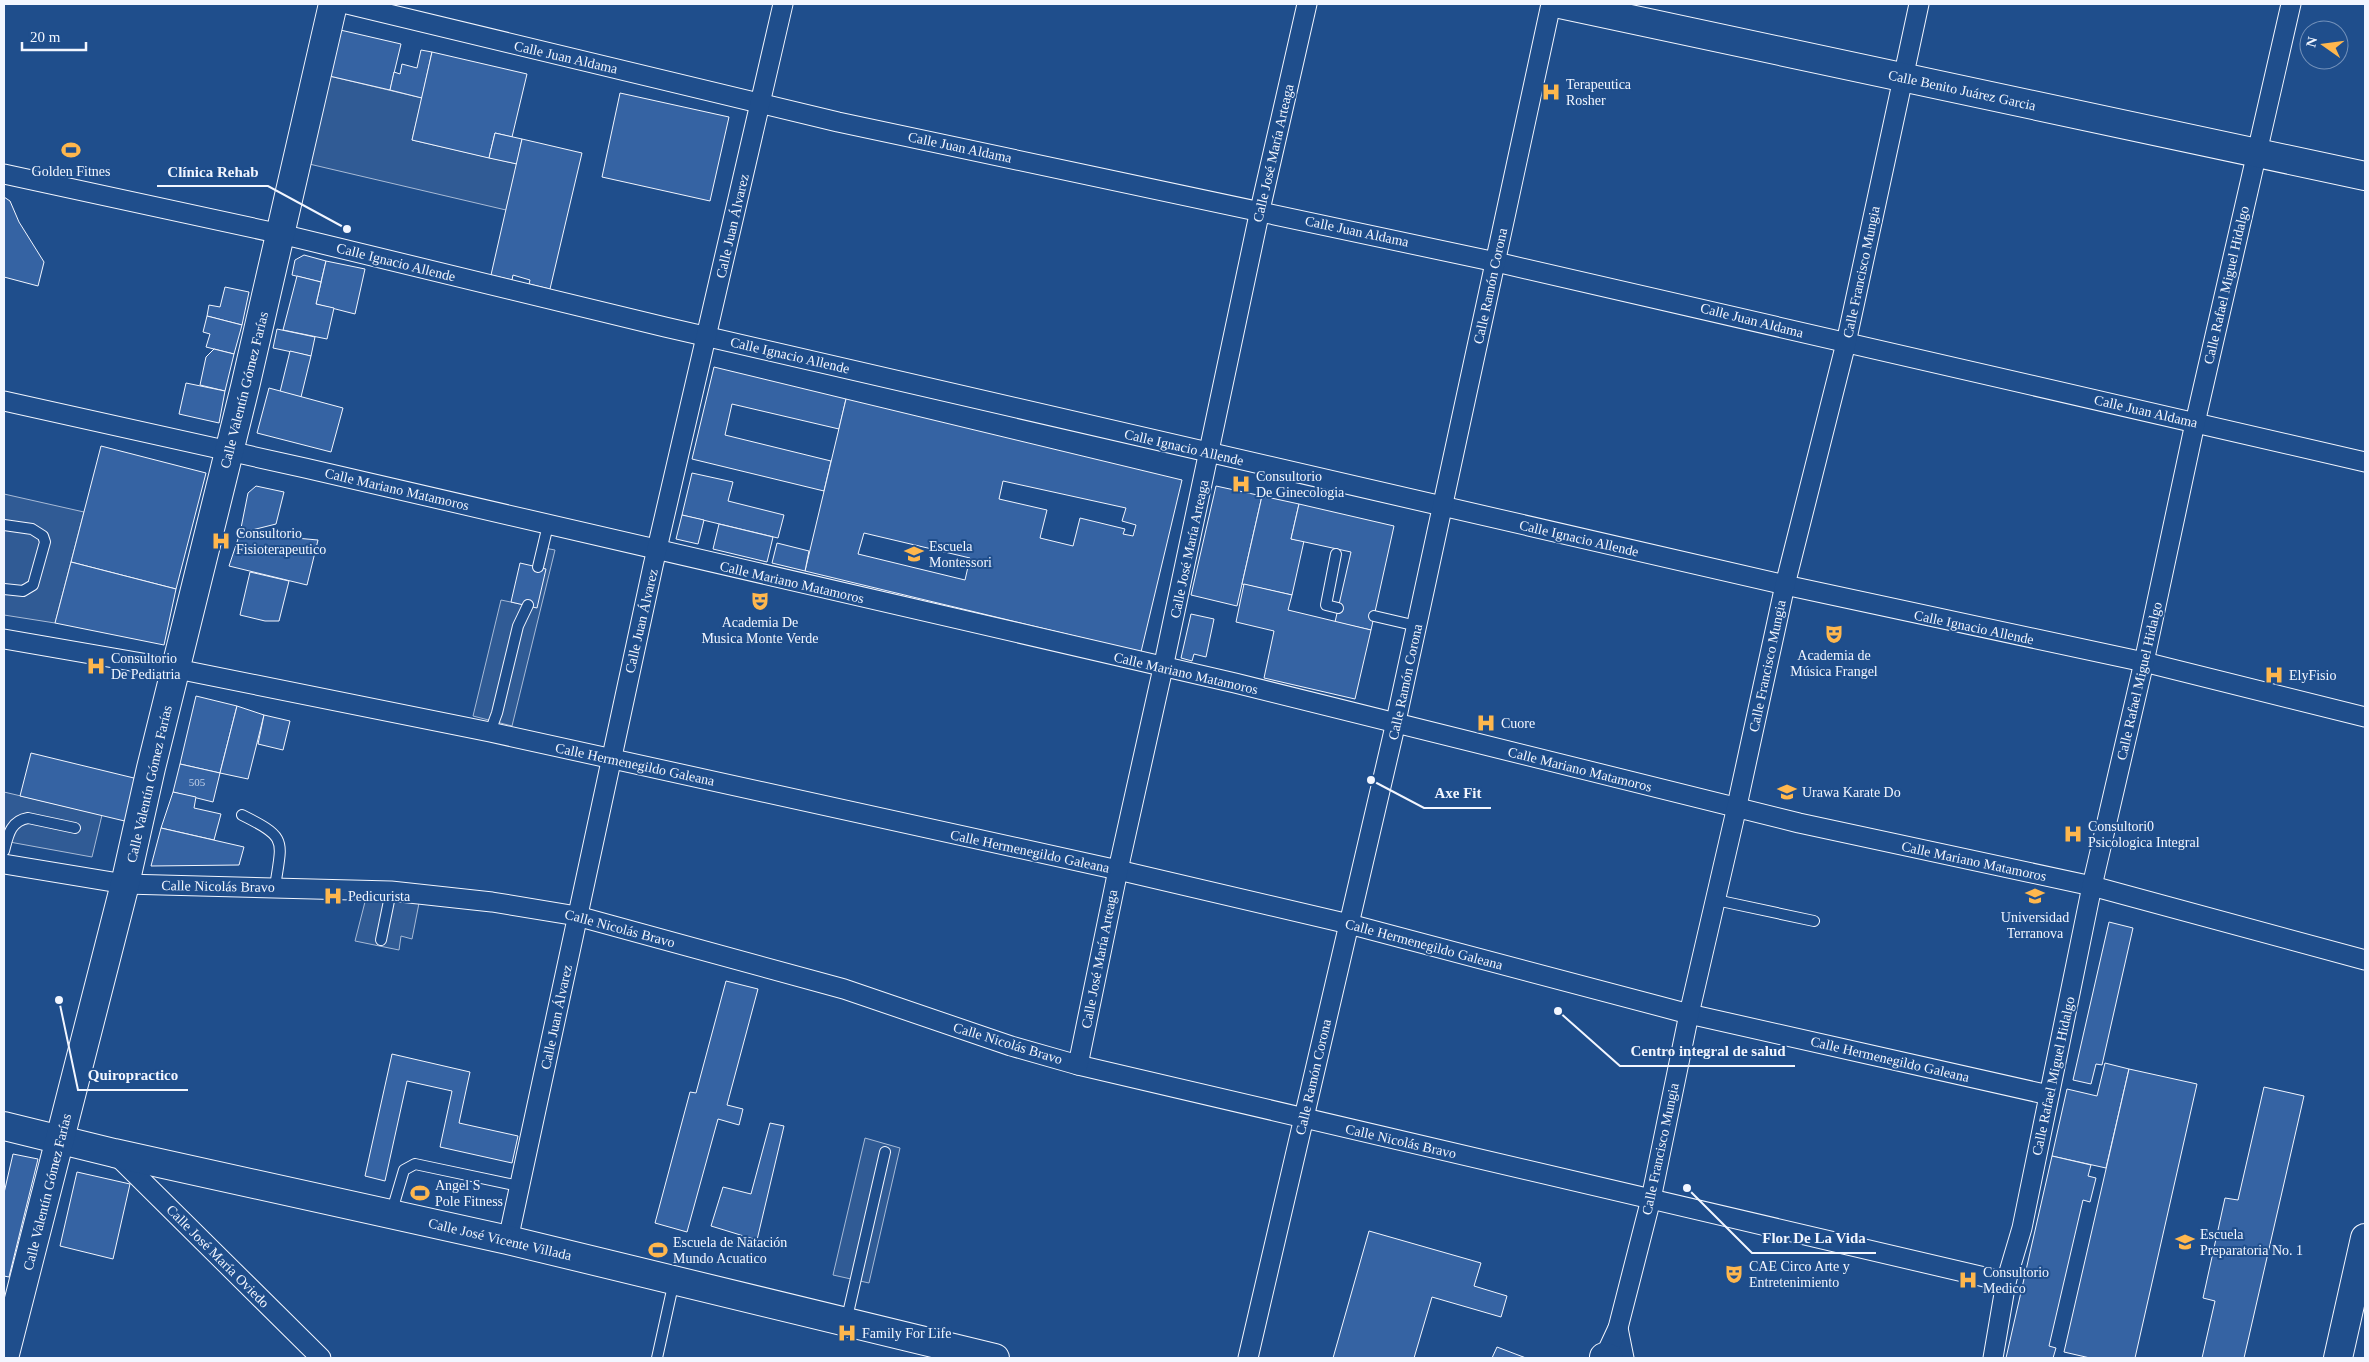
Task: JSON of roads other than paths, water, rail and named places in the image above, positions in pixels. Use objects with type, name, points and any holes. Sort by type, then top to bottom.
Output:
[{"type":"main road","name":"Calle Valentín Gómez Farías","points":[[4,1358],[125,884],[151,768],[177,669],[281,234],[333,4]]},
{"type":"main road","name":"Calle Benito Juárez Garcia","points":[[1560,4],[2365,176]]},
{"type":"main road","name":"Calle José Vicente Villada","points":[[4,1126],[114,1153],[508,1240],[995,1358]]},
{"type":"main road","points":[[2338,1358],[2365,1238]]},
{"type":"street","name":"Calle Juan Aldama","points":[[347,4],[838,122],[1260,210],[1496,262],[2365,462]]},
{"type":"street","name":"Calle Juan Álvarez","points":[[508,1240],[656,551],[784,4]]},
{"type":"street","name":"Calle José María Arteaga","points":[[1078,1065],[1260,210],[1307,4]]},
{"type":"street","name":"Calle Ramón Corona","points":[[1248,1358],[1396,722],[1551,4]]},
{"type":"street","name":"Calle Francisco Mungia","points":[[1610,1358],[1651,1199],[1689,1014],[1785,586],[1846,343],[1919,4]]},
{"type":"street","name":"Calle Rafael Miguel Hidalgo","points":[[1993,1358],[2006,1282],[2022,1228],[2092,886],[2291,4]]},
{"type":"street","name":"Calle Ignacio Allende","points":[[4,174],[281,234],[706,336],[1785,586],[2144,662],[2365,717]]},
{"type":"street","name":"Calle Mariano Matamoros","points":[[4,400],[229,450],[1396,722],[1736,809],[2092,886],[2365,960]]},
{"type":"street","name":"Calle Hermenegildo Galeana","points":[[4,639],[177,669],[490,732],[1118,870],[1349,924],[1689,1014],[2050,1095]]},
{"type":"street","name":"Calle Nicolás Bravo","points":[[4,864],[125,884],[391,891],[492,902],[578,916],[844,989],[1011,1046],[1078,1065],[2006,1282]]},
{"type":"street","name":"Calle José María Oviedo","points":[[114,1153],[321,1358]]},
{"type":"lane","points":[[4,525],[32,529],[43,536],[45,542],[33,585],[24,591],[4,589]]},
{"type":"lane","points":[[538,567],[548,525]]},
{"type":"lane","points":[[1336,554],[1326,605],[1338,608]]},
{"type":"lane","points":[[490,732],[497,713],[518,626],[528,605]]},
{"type":"lane","points":[[1374,616],[1417,626]]},
{"type":"lane","points":[[242,815],[273,832],[278,837],[281,845],[275,887]]},
{"type":"lane","points":[[4,851],[10,829],[22,819],[28,818],[75,828]]},
{"type":"lane","points":[[381,940],[391,891]]},
{"type":"lane","points":[[1716,900],[1814,921]]},
{"type":"lane","points":[[846,1322],[885,1152]]},
{"type":"lane","points":[[391,1214],[404,1170],[415,1164],[519,1186]]},
{"type":"lane","points":[[657,1358],[674,1280]]},
{"type":"place","name":"Terapeutica Rosher","points":[[1551,92]]},
{"type":"place","name":"Golden Fitnes","points":[[71,150]]},
{"type":"place","name":"Clínica Rehab","points":[[347,229]]},
{"type":"place","name":"Consultorio De Ginecologia","points":[[1241,484]]},
{"type":"place","name":"Consultorio Fisioterapeutico","points":[[221,541]]},
{"type":"place","name":"Escuela Montessori","points":[[914,554]]},
{"type":"place","name":"Academia De Musica Monte Verde","points":[[760,601]]},
{"type":"place","name":"Academia de Música Frangel","points":[[1834,634]]},
{"type":"place","name":"Consultorio De Pediatria","points":[[96,666]]},
{"type":"place","name":"ElyFisio","points":[[2274,675]]},
{"type":"place","name":"Cuore","points":[[1486,723]]},
{"type":"place","name":"Axe Fit","points":[[1371,780]]},
{"type":"place","name":"Urawa Karate Do","points":[[1787,792]]},
{"type":"place","name":"Consultori0 Psicologica Integral","points":[[2073,834]]},
{"type":"place","name":"Pedicurista","points":[[333,896]]},
{"type":"place","name":"Universidad Terranova","points":[[2035,896]]},
{"type":"place","name":"Quiropractico","points":[[59,1000]]},
{"type":"place","name":"Centro integral de salud","points":[[1558,1011]]},
{"type":"place","name":"Flor De La Vida","points":[[1687,1188]]},
{"type":"place","name":"Angel S Pole Fitness","points":[[420,1193]]},
{"type":"place","name":"Escuela Preparatoria No. 1","points":[[2185,1242]]},
{"type":"place","name":"Escuela de Natación Mundo Acuatico","points":[[658,1250]]},
{"type":"place","name":"CAE Circo Arte y Entretenimiento","points":[[1734,1274]]},
{"type":"place","name":"Consultorio Medico","points":[[1968,1280]]},
{"type":"place","name":"Family For Life","points":[[847,1333]]}]
